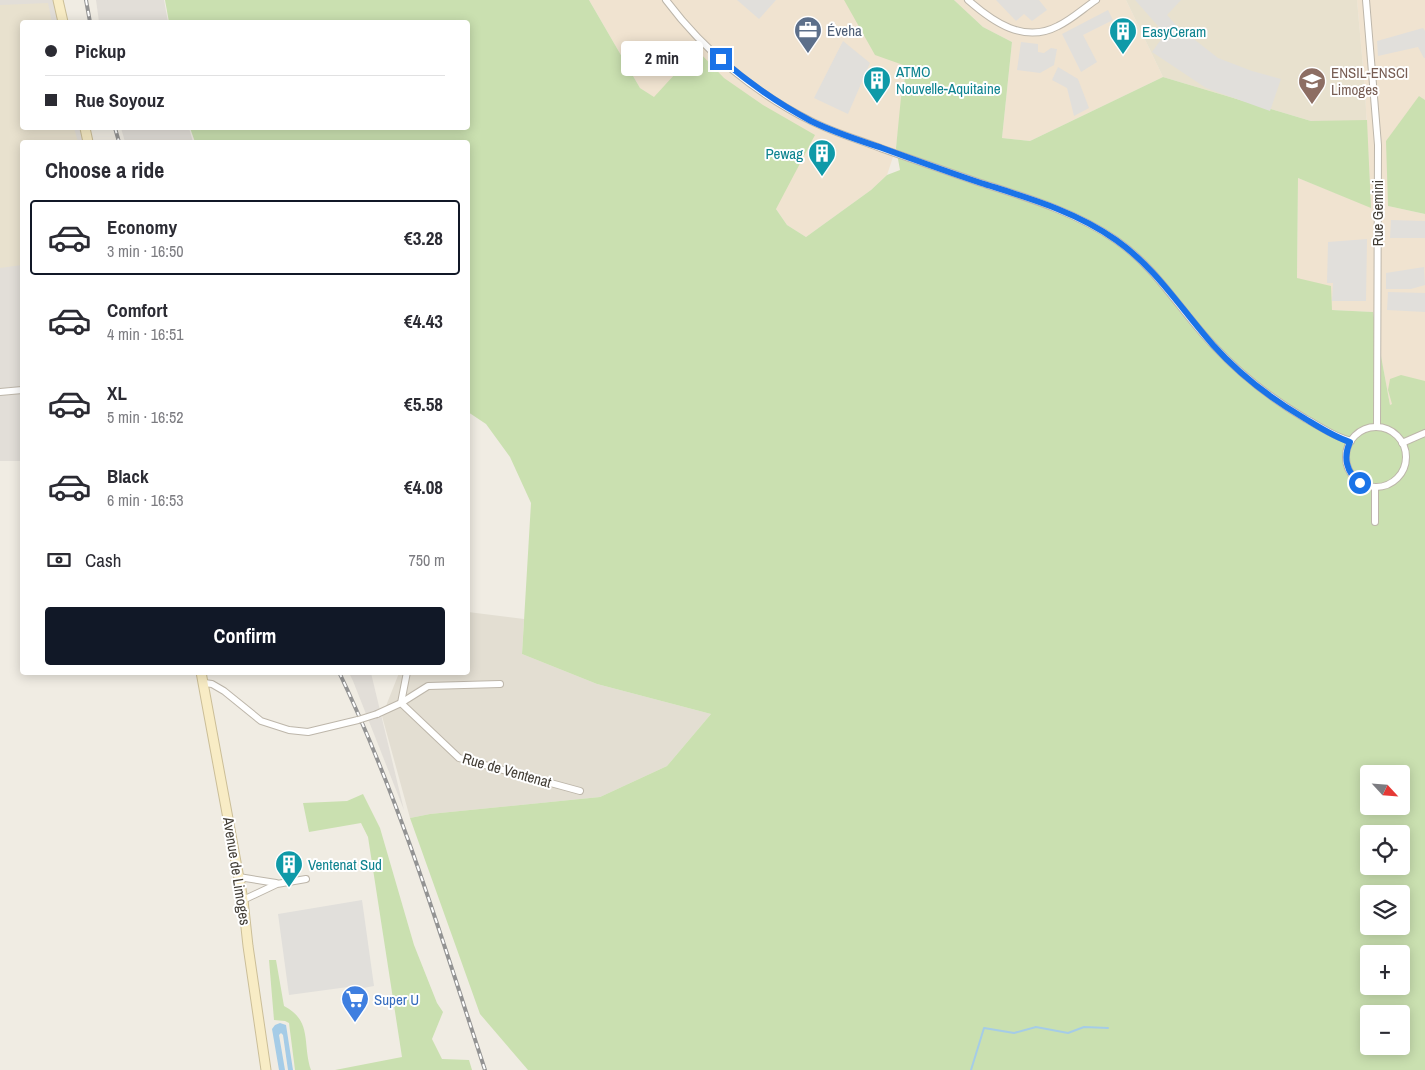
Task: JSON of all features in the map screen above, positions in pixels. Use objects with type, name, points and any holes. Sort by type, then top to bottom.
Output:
[{"type":"main road","points":[[58,0],[63,20]]},
{"type":"main road","name":"Avenue de Limoges","points":[[203,675],[243,900],[266,1070]]},
{"type":"street","points":[[666,0],[686,25],[710,50],[736,72],[781,104],[813,122],[906,157],[1050,205],[1090,224],[1116,240],[1140,259],[1214,346],[1244,376],[1292,411],[1350,442]]},
{"type":"street","points":[[968,0],[1001,25],[1020,31],[1036,33],[1057,27],[1096,0]]},
{"type":"street","name":"Rue Gemini","points":[[1366,0],[1378,145],[1377,427]]},
{"type":"street","points":[[0,392],[20,390]]},
{"type":"street","points":[[1377,427],[1392,432],[1402,443],[1406,458],[1402,473],[1390,484],[1375,487],[1360,483],[1350,471],[1346,456],[1350,442],[1362,431],[1377,427]]},
{"type":"street","points":[[1402,443],[1425,433]]},
{"type":"street","points":[[1375,487],[1375,522]]},
{"type":"street","points":[[402,703],[407,675]]},
{"type":"street","points":[[204,683],[212,684],[224,691],[261,721],[289,730],[308,732],[377,714],[402,703],[428,686],[500,684]]},
{"type":"street","name":"Rue de Ventenat","points":[[402,703],[458,758],[580,791]]},
{"type":"street","points":[[239,877],[277,884]]},
{"type":"street","points":[[243,900],[277,884],[306,879]]},
{"type":"shaded area","points":[[0,0],[54,0],[59,20],[20,20],[20,130],[82,130],[84,140],[20,140],[20,461],[0,461]]},
{"type":"shaded area","points":[[96,0],[164,0],[168,20],[99,20]]},
{"type":"shaded area","points":[[589,0],[919,0],[906,66],[896,148],[887,175],[871,190],[806,237],[787,225],[739,154],[640,88]]},
{"type":"shaded area","points":[[737,0],[776,0],[759,19]]},
{"type":"shaded area","points":[[954,0],[1126,0],[1163,77],[1030,141],[1002,138],[1012,42],[983,27]]},
{"type":"shaded area","points":[[996,0],[1039,0],[1047,10],[1032,21],[1024,14],[1016,21]]},
{"type":"shaded area","name":"ENSIL-ENSCI Limoges","points":[[1126,0],[1357,0],[1365,90],[1371,208],[1311,121],[1163,77]]},
{"type":"shaded area","points":[[1135,0],[1181,0],[1167,15],[1176,25],[1218,58],[1252,71],[1281,79],[1270,111],[1206,88],[1152,52],[1165,34]]},
{"type":"shaded area","points":[[1357,0],[1425,0],[1425,100],[1419,96],[1388,206],[1425,214],[1425,399],[1390,405],[1373,312],[1332,310],[1297,278],[1298,178],[1371,207],[1365,90]]},
{"type":"shaded area","points":[[48,3],[52,20],[20,20],[20,130],[75,130],[77,140],[20,140],[20,265],[0,268],[0,5]]},
{"type":"shaded area","points":[[1108,10],[1113,20],[1083,35],[1097,62],[1081,72],[1062,34]]},
{"type":"shaded area","points":[[1423,28],[1425,31],[1425,58],[1418,47],[1378,56],[1377,41]]},
{"type":"shaded area","points":[[843,41],[870,63],[848,114],[814,98]]},
{"type":"shaded area","points":[[1021,42],[1038,44],[1038,52],[1044,53],[1051,48],[1057,49],[1054,65],[1040,73],[1017,70]]},
{"type":"shaded area","points":[[1058,67],[1078,79],[1089,108],[1074,116],[1067,88],[1052,80]]},
{"type":"shaded area","points":[[122,130],[190,130],[192,140],[124,140]]},
{"type":"shaded area","points":[[1391,220],[1425,221],[1425,238],[1390,238]]},
{"type":"shaded area","points":[[1367,239],[1366,301],[1332,301],[1333,283],[1327,283],[1328,242]]},
{"type":"shaded area","points":[[1424,267],[1425,285],[1411,289],[1386,289],[1386,273]]},
{"type":"shaded area","points":[[1388,292],[1425,293],[1425,312],[1387,310]]},
{"type":"shaded area","points":[[470,612],[524,619],[522,654],[597,684],[711,714],[667,766],[600,797],[430,814],[410,818],[382,716],[398,675],[470,675]]},
{"type":"shaded area","points":[[350,675],[371,675],[404,810]]},
{"type":"shaded area","points":[[362,900],[374,986],[352,990],[348,987],[289,995],[278,914]]},
{"type":"green space","points":[[165,0],[589,0],[640,88],[654,97],[697,50],[724,78],[763,105],[815,135],[776,209],[787,225],[806,237],[871,190],[887,175],[900,170],[896,148],[906,66],[875,55],[844,0],[954,0],[983,27],[1012,42],[1002,138],[1030,141],[1163,77],[1311,121],[1367,120],[1371,208],[1298,178],[1297,278],[1331,286],[1332,310],[1373,312],[1390,405],[1392,404],[1388,390],[1390,379],[1401,375],[1425,381],[1425,1070],[528,1070],[480,1014],[410,818],[430,814],[600,797],[667,766],[711,714],[597,684],[522,654],[531,503],[510,457],[486,424],[470,413],[470,140],[194,140],[191,130],[470,130],[470,20],[169,20]]},
{"type":"green space","points":[[1419,96],[1425,100],[1425,214],[1388,206],[1386,141]]},
{"type":"green space","points":[[363,794],[380,828],[414,945],[437,1003],[443,1012],[432,1039],[442,1059],[469,1060],[472,1070],[335,1070],[402,1057],[368,837],[361,823],[309,832],[303,803],[347,801]]},
{"type":"green space","points":[[269,960],[276,960],[284,1006],[293,1012],[303,1026],[311,1070],[295,1070],[289,1023],[274,1020]]},
{"type":"water","points":[[280,1023],[286,1025],[293,1070],[288,1070],[283,1035],[281,1033],[279,1035],[285,1070],[279,1070],[272,1029]]},
{"type":"waterway","points":[[971,1070],[984,1028],[1014,1033],[1036,1027],[1068,1033],[1084,1027],[1108,1028]]},
{"type":"railway","points":[[86,0],[90,20]]},
{"type":"railway","points":[[116,130],[118,140]]},
{"type":"railway","points":[[340,675],[361,720],[400,819],[436,919],[485,1070]]},
{"type":"place","name":"Éveha","points":[[808,54]]},
{"type":"place","name":"EasyCeram","points":[[1123,55]]},
{"type":"place","name":"ATMO Nouvelle-Aquitaine","points":[[877,104]]},
{"type":"place","name":"ENSIL-ENSCI Limoges","points":[[1312,105]]},
{"type":"place","name":"Pewag","points":[[822,177]]},
{"type":"place","name":"Ventenat Sud","points":[[289,888]]},
{"type":"place","name":"Super U","points":[[355,1023]]},
{"type":"route","points":[[721,59],[741,76],[781,104],[813,122],[846,136],[1050,205],[1090,224],[1116,240],[1140,259],[1165,285],[1186,314],[1244,376],[1292,411],[1350,442],[1346,462],[1352,476],[1360,483]]}]
